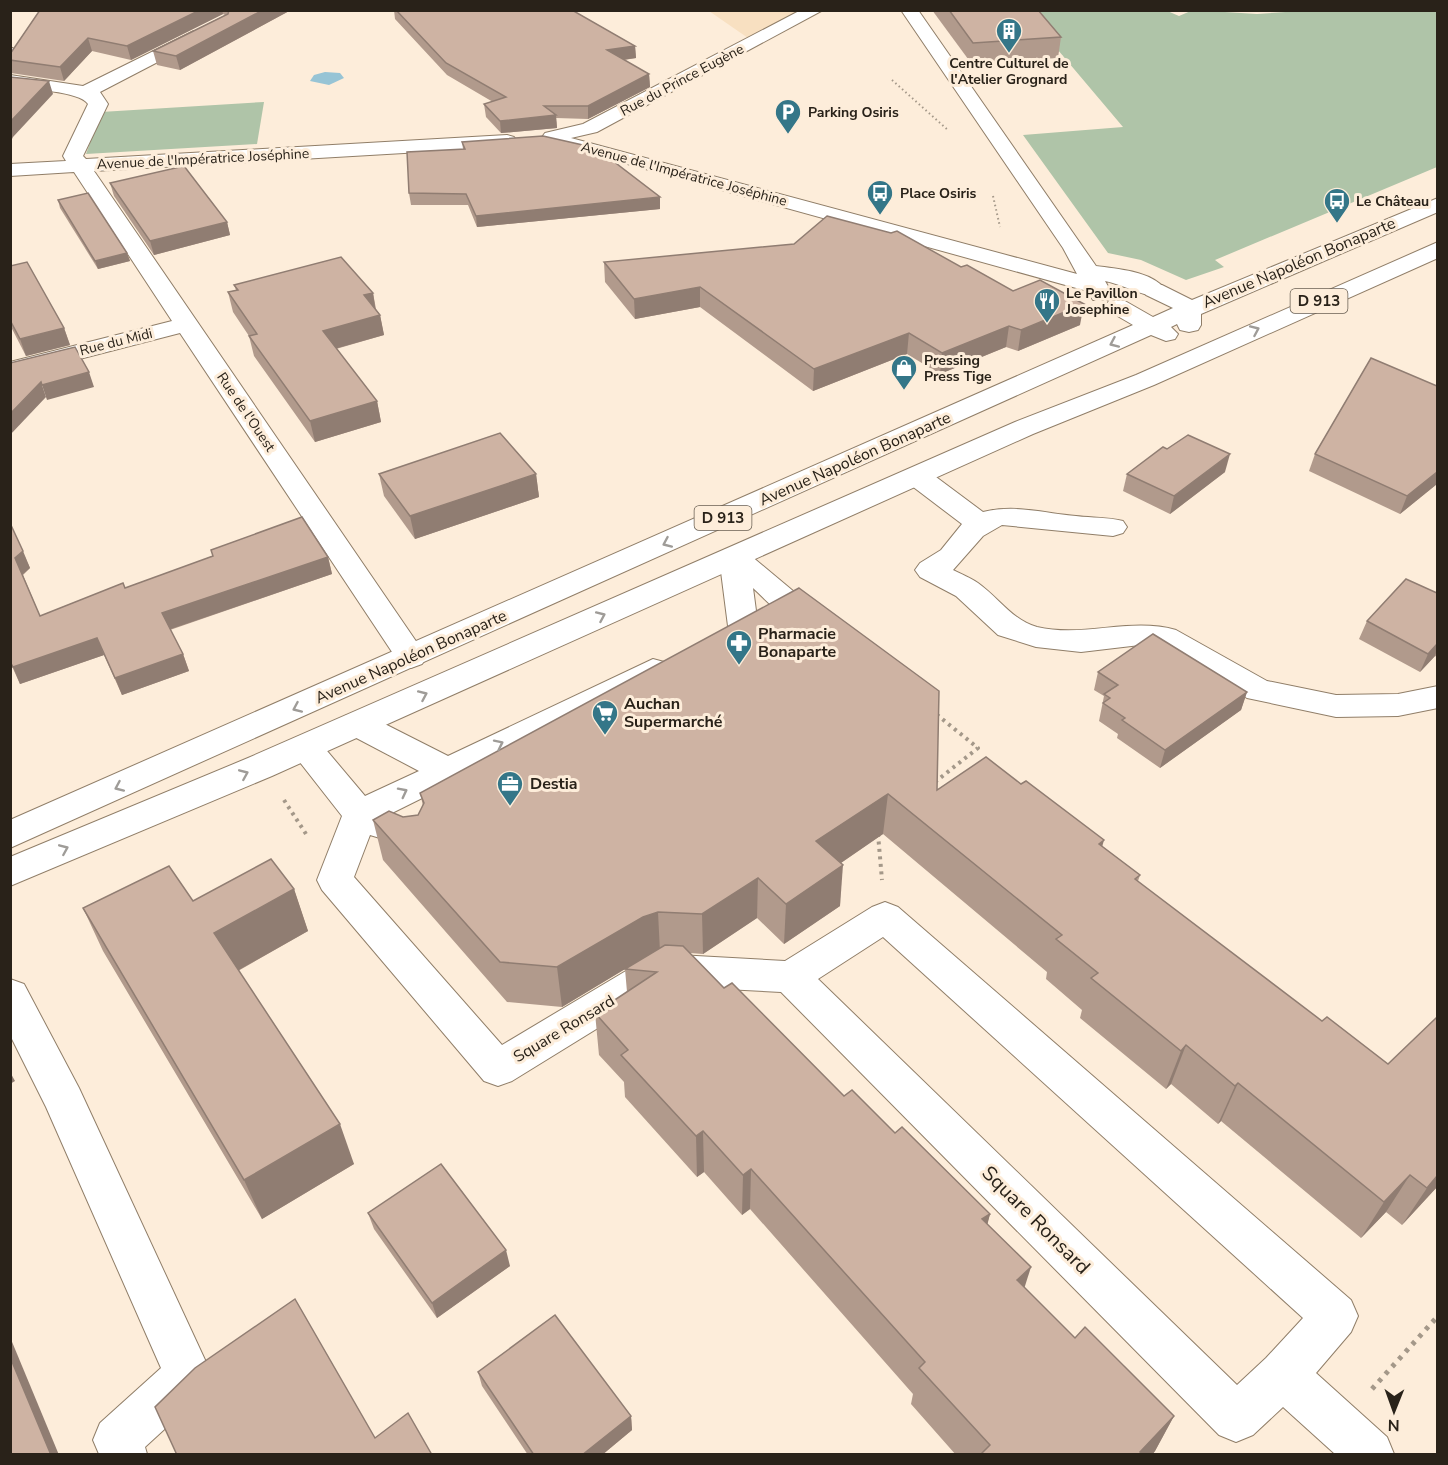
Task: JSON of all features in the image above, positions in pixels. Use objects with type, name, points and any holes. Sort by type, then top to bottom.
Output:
[{"type":"street","name":"Rue du Prince Eugène","points":[[533,139],[590,128],[815,10]]},
{"type":"street","points":[[909,10],[1074,248],[1101,296],[1189,347]]},
{"type":"street","points":[[84,93],[214,26]]},
{"type":"street","points":[[10,81],[93,96],[98,104],[73,156],[81,166]]},
{"type":"street","name":"Avenue de l'Impératrice Joséphine","points":[[10,170],[533,139],[598,150],[1091,279],[1128,278],[1183,303],[1189,310]]},
{"type":"street","name":"Rue de l'Ouest","points":[[81,166],[411,657]]},
{"type":"street","name":"Avenue Napoléon Bonaparte","points":[[10,835],[1152,326],[1437,204]]},
{"type":"street","points":[[1378,230],[1437,243]]},
{"type":"street","name":"D 913","points":[[10,872],[260,767],[734,556],[918,477],[1189,347],[1437,249]]},
{"type":"street","points":[[1189,310],[1191,321],[1187,331],[1189,347]]},
{"type":"street","name":"Rue du Midi","points":[[10,370],[187,324]]},
{"type":"street","points":[[918,477],[980,524]]},
{"type":"street","points":[[1113,527],[1005,517],[980,524],[948,562],[930,570],[967,589],[1009,628],[1059,640],[1099,641],[1140,635],[1165,637],[1258,690],[1336,706],[1398,705],[1437,697]]},
{"type":"street","points":[[711,641],[743,626],[799,609],[734,556]]},
{"type":"street","points":[[734,556],[743,626]]},
{"type":"street","points":[[338,884],[360,814],[680,657]]},
{"type":"street","points":[[357,724],[446,770]]},
{"type":"street","points":[[304,747],[360,814],[404,838]]},
{"type":"street","name":"Square Ronsard","points":[[338,884],[498,1069],[660,970],[791,977],[1236,1418],[1283,1375],[1335,1316],[885,917]]},
{"type":"street","points":[[791,977],[885,917]]},
{"type":"street","points":[[10,995],[64,1101],[188,1375],[117,1440],[123,1455]]},
{"type":"street","points":[[1283,1375],[1354,1440]]},
{"type":"path","points":[[892,80],[951,133]]},
{"type":"path","points":[[993,195],[1002,236]]},
{"type":"path","points":[[932,711],[978,748],[932,784]]},
{"type":"path","points":[[260,767],[279,792],[338,884]]},
{"type":"path","points":[[878,828],[885,917]]},
{"type":"path","points":[[1354,1440],[1437,1316]]},
{"type":"shaded area","points":[[709,11],[801,11],[748,38]]},
{"type":"green space","points":[[1165,10],[1179,16],[1193,10],[1257,14],[1316,10],[1437,11],[1437,167],[1215,260],[1224,267],[1186,280],[1141,260],[1108,253],[1023,135],[1123,127],[1025,11]]},
{"type":"green space","points":[[264,102],[257,144],[86,154],[101,112]]},
{"type":"water","points":[[325,72],[340,73],[344,78],[329,85],[310,81],[314,75]]},
{"type":"building","points":[[40,10],[200,10],[127,46],[88,38],[60,67],[10,60],[10,54]]},
{"type":"building","points":[[229,10],[263,10],[176,56],[153,51],[228,14]]},
{"type":"building","points":[[396,10],[572,10],[635,46],[607,50],[649,74],[588,106],[544,106],[556,115],[500,121],[484,104],[506,97],[446,63]]},
{"type":"building","points":[[949,10],[1038,10],[1061,37],[973,43]]},
{"type":"building","points":[[10,77],[49,81],[10,122]]},
{"type":"building","points":[[543,136],[596,148],[660,197],[476,216],[466,194],[409,193],[407,152],[465,149],[462,142]]},
{"type":"building","points":[[184,166],[227,222],[150,241],[110,183]]},
{"type":"building","points":[[88,193],[127,253],[95,261],[58,200]]},
{"type":"building","points":[[827,216],[891,233],[897,231],[961,267],[967,265],[1013,291],[1040,280],[1084,304],[1021,330],[1009,326],[942,353],[909,333],[814,369],[700,287],[634,299],[604,262],[794,244]]},
{"type":"building","points":[[341,257],[373,293],[364,295],[380,315],[323,331],[377,401],[310,421],[249,336],[257,334],[228,292],[238,290],[234,285]]},
{"type":"building","points":[[27,262],[64,328],[20,339],[10,320],[10,266]]},
{"type":"building","points":[[75,347],[89,372],[42,385],[41,382],[10,414],[10,363]]},
{"type":"building","points":[[1371,358],[1437,386],[1437,472],[1407,496],[1315,454]]},
{"type":"building","points":[[500,433],[536,474],[410,516],[379,474]]},
{"type":"building","points":[[1188,435],[1230,454],[1174,496],[1127,474],[1163,447],[1167,449]]},
{"type":"building","points":[[302,517],[328,557],[162,613],[183,654],[115,678],[97,638],[13,667],[10,662],[10,523],[23,551],[15,558],[40,616],[123,583],[125,588],[213,556],[211,550]]},
{"type":"building","points":[[1406,579],[1437,593],[1437,644],[1428,654],[1367,621]]},
{"type":"building","points":[[799,588],[939,691],[937,790],[986,757],[1021,784],[1026,781],[1104,840],[1099,844],[1140,875],[1135,879],[1322,1021],[1327,1017],[1388,1064],[1436,1018],[1437,1176],[1427,1188],[1410,1175],[1384,1202],[1238,1083],[1235,1086],[1186,1045],[1181,1051],[1091,978],[1098,973],[1056,939],[1062,935],[888,794],[816,841],[843,865],[786,904],[758,878],[702,914],[658,912],[643,917],[557,967],[500,962],[373,820],[389,811],[403,817],[418,815],[424,803],[420,793]]},
{"type":"building","points":[[1153,634],[1247,692],[1165,750],[1122,720],[1125,718],[1103,703],[1110,698],[1104,694],[1118,685],[1098,672]]},
{"type":"building","points":[[271,859],[294,889],[214,933],[340,1124],[244,1180],[83,908],[169,866],[193,901]]},
{"type":"building","points":[[665,945],[683,946],[724,988],[732,983],[844,1096],[852,1090],[895,1133],[902,1127],[990,1214],[982,1219],[1031,1267],[1017,1280],[1075,1338],[1085,1327],[1174,1416],[1140,1452],[1143,1455],[980,1455],[990,1445],[919,1368],[925,1362],[751,1169],[743,1175],[703,1131],[696,1136],[621,1055],[628,1050],[595,1013],[657,972],[625,969]]},
{"type":"building","points":[[441,1164],[506,1250],[432,1303],[368,1213]]},
{"type":"building","points":[[295,1299],[375,1438],[408,1413],[432,1455],[177,1455],[155,1407],[195,1368]]},
{"type":"building","points":[[555,1315],[631,1416],[582,1455],[534,1455],[478,1372]]},
{"type":"building","points":[[10,1357],[51,1455],[10,1455]]},
{"type":"place","name":"Centre Culturel de l'Atelier Grognard","points":[[1009,54]]},
{"type":"place","name":"Parking Osiris","points":[[788,135]]},
{"type":"place","name":"Place Osiris","points":[[880,216]]},
{"type":"place","name":"Le Château","points":[[1337,224]]},
{"type":"place","name":"Le Pavillon Josephine","points":[[1047,324]]},
{"type":"place","name":"Pressing Press Tige","points":[[904,391]]},
{"type":"place","name":"Pharmacie Bonaparte","points":[[739,666]]},
{"type":"place","name":"Auchan Supermarché","points":[[605,736]]},
{"type":"place","name":"Destia","points":[[510,807]]}]
